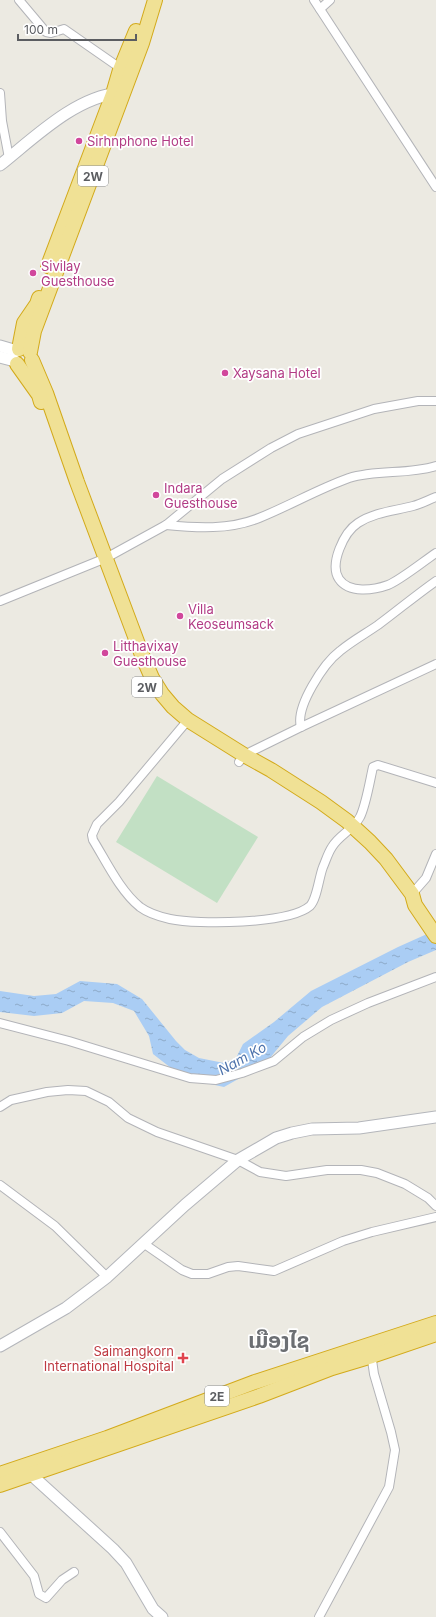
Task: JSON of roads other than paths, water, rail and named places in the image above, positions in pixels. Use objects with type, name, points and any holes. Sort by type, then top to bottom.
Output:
[{"type":"highway","name":"2W","points":[[126,71],[133,41],[146,0]]},
{"type":"highway","name":"2W","points":[[155,0],[48,268],[37,304],[24,323],[22,356],[42,394],[77,482],[103,559],[152,678],[165,698],[185,723],[242,759],[294,784],[321,802],[351,829],[405,900],[416,904],[436,936]]},
{"type":"highway","name":"2E","points":[[371,1350],[436,1322]]},
{"type":"highway","name":"2E","points":[[0,1485],[27,1471],[107,1438],[204,1408],[255,1382],[436,1334]]},
{"type":"highway","name":"2E","points":[[0,1474],[27,1471]]},
{"type":"street","points":[[18,0],[46,32],[51,33],[62,29],[67,30],[126,71]]},
{"type":"street","points":[[314,0],[436,187]]},
{"type":"street","points":[[320,9],[330,0]]},
{"type":"street","points":[[0,93],[4,161]]},
{"type":"street","points":[[4,161],[34,136],[90,100],[118,93]]},
{"type":"street","points":[[0,346],[22,356]]},
{"type":"street","points":[[0,357],[22,356]]},
{"type":"street","points":[[0,601],[103,559],[166,525],[222,479],[270,448],[298,434],[374,409],[418,401],[436,401]]},
{"type":"street","points":[[166,525],[192,527],[232,525],[258,519],[349,478],[367,474],[413,471],[436,466]]},
{"type":"street","points":[[436,498],[414,506],[372,515],[357,524],[343,539],[339,550],[336,571],[339,579],[346,586],[358,589],[377,588],[389,585],[436,554]]},
{"type":"street","points":[[301,727],[300,717],[313,683],[339,651],[367,633],[436,581]]},
{"type":"street","points":[[242,759],[301,727],[436,664]]},
{"type":"street","points":[[185,723],[119,802],[97,824],[92,835],[93,840],[112,871],[129,895],[140,907],[171,919],[214,922],[266,920],[301,913],[313,903],[322,869],[332,847],[351,829],[361,815],[373,767],[375,765],[435,781]]},
{"type":"street","points":[[416,904],[436,854]]},
{"type":"street","points":[[0,1023],[69,1041],[190,1078],[216,1080],[242,1073],[274,1061],[303,1037],[331,1020],[368,1003],[436,976]]},
{"type":"street","points":[[0,1107],[11,1100],[47,1092],[68,1090],[86,1091],[109,1102],[128,1118],[157,1132],[238,1160],[260,1172],[286,1176],[327,1170],[361,1170],[377,1173],[405,1184],[428,1198],[436,1206]]},
{"type":"street","points":[[0,1346],[66,1308],[107,1276],[185,1205],[238,1160],[276,1138],[292,1132],[312,1129],[359,1128],[436,1118]]},
{"type":"street","points":[[0,1185],[55,1226],[107,1276]]},
{"type":"street","points":[[143,1243],[182,1270],[192,1274],[208,1274],[228,1266],[274,1271],[343,1241],[372,1232],[436,1217]]},
{"type":"street","points":[[319,1617],[389,1487],[394,1450],[392,1432],[374,1374],[371,1350]]},
{"type":"street","points":[[27,1471],[113,1549],[126,1563],[153,1609],[162,1617]]},
{"type":"street","points":[[0,1532],[34,1576],[39,1594],[46,1598],[62,1580],[74,1572]]},
{"type":"water","name":"Nam Ko","points":[[436,930],[436,950],[408,962],[322,1007],[288,1036],[265,1064],[224,1087],[210,1084],[171,1068],[153,1054],[149,1036],[134,1011],[113,1003],[84,1001],[62,1013],[34,1016],[0,1012],[0,991],[34,996],[56,994],[80,981],[117,984],[142,999],[185,1050],[199,1058],[224,1063],[236,1058],[243,1044],[274,1022],[311,991],[398,947]]},
{"type":"place","name":"Sirhnphone Hotel","points":[[79,141]]},
{"type":"place","name":"Sivilay Guesthouse","points":[[33,273]]},
{"type":"place","name":"Xaysana Hotel","points":[[225,373]]},
{"type":"place","name":"Indara Guesthouse","points":[[156,495]]},
{"type":"place","name":"Villa Keoseumsack","points":[[180,616]]},
{"type":"place","name":"Litthavixay Guesthouse","points":[[105,653]]},
{"type":"place","name":"Saimangkorn International Hospital","points":[[183,1358]]},
{"type":"district","name":"ເມືອງໄຊ","points":[[279,1340]]}]
